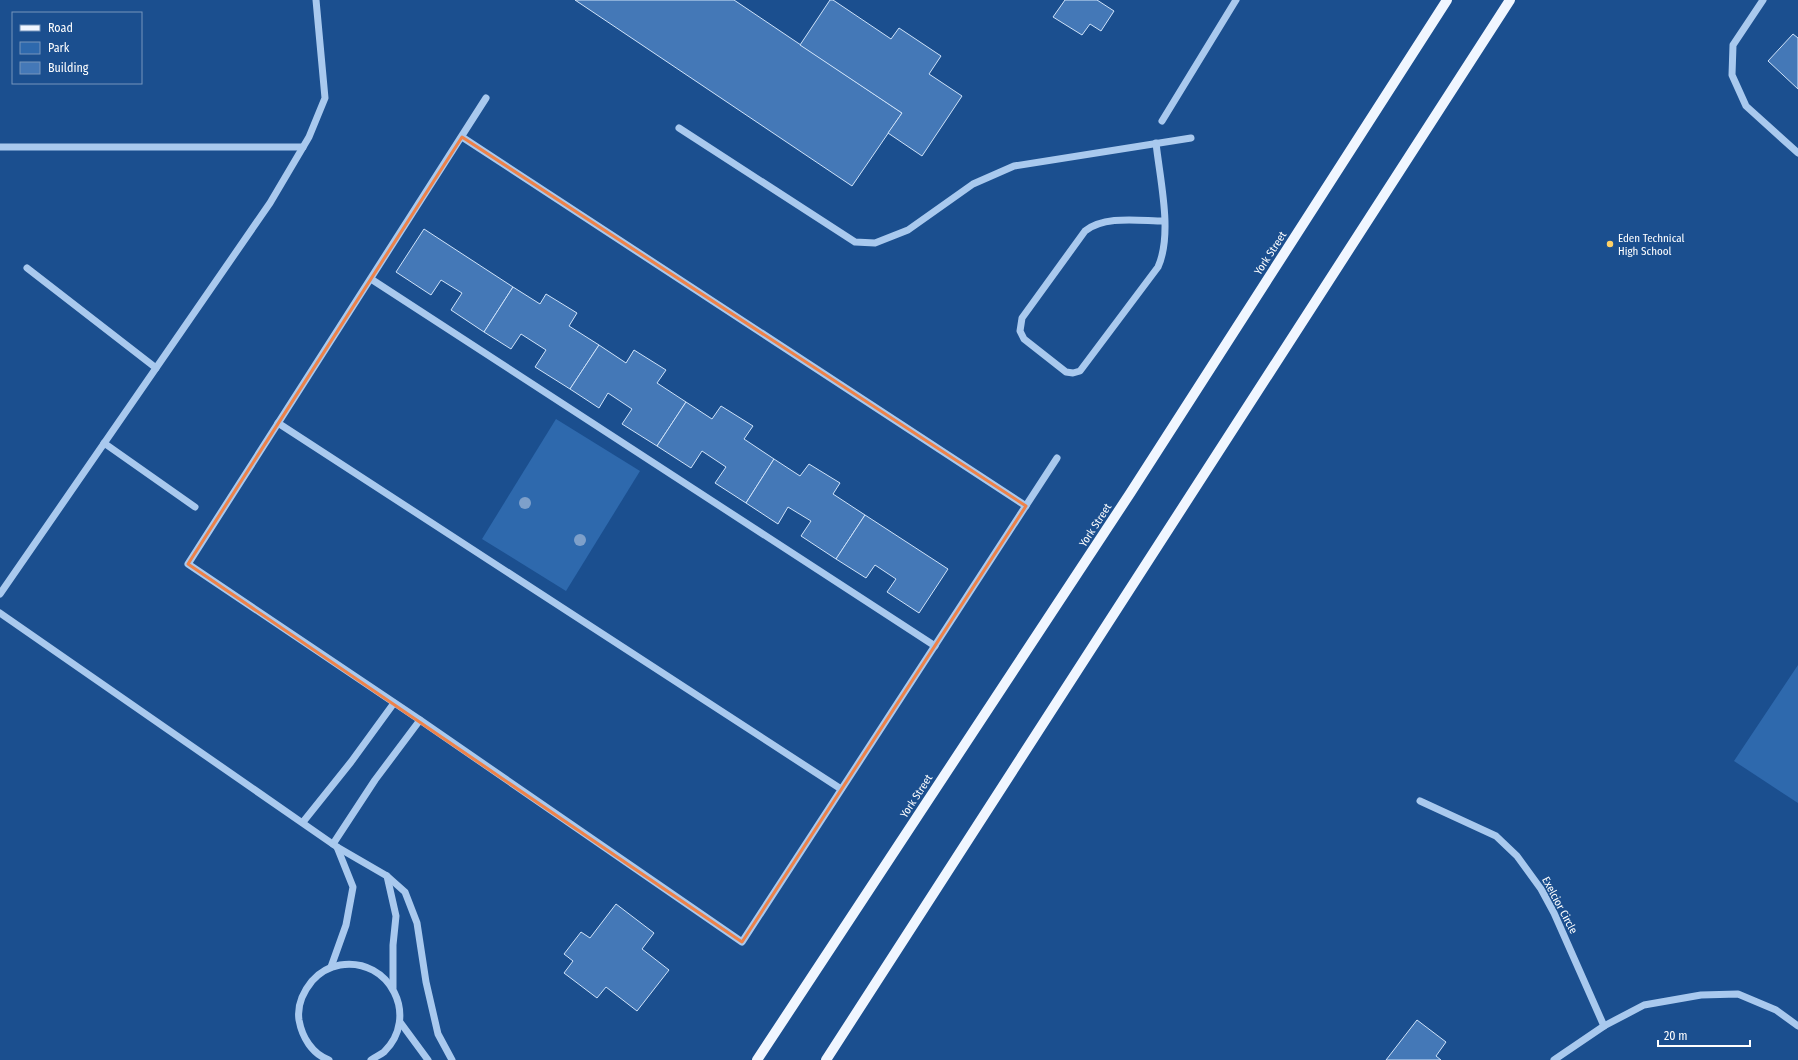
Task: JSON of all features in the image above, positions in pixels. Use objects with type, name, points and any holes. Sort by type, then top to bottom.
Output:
[{"type":"main road","name":"York Street","points":[[757,1060],[1131,492],[1447,0]]},
{"type":"main road","points":[[826,1060],[1510,0]]},
{"type":"street","points":[[0,594],[270,203],[309,137],[325,98],[316,0]]},
{"type":"street","points":[[1162,121],[1236,0]]},
{"type":"street","points":[[1763,0],[1733,45],[1732,75],[1746,106],[1798,153]]},
{"type":"street","points":[[486,98],[188,564],[420,720],[742,942],[1057,458]]},
{"type":"street","points":[[679,128],[855,242],[875,243],[908,230],[973,184],[1014,166],[1191,138]]},
{"type":"street","points":[[462,137],[1026,506]]},
{"type":"street","points":[[1156,143],[1164,221],[1165,242],[1163,256],[1158,267],[1080,371],[1073,373],[1066,372],[1024,339],[1020,331],[1022,318],[1085,232],[1096,224],[1117,221],[1164,221]]},
{"type":"street","points":[[0,146],[303,148]]},
{"type":"street","points":[[27,268],[156,368]]},
{"type":"street","points":[[371,279],[935,646]]},
{"type":"street","points":[[278,423],[841,789]]},
{"type":"street","points":[[104,442],[195,506]]},
{"type":"street","points":[[0,613],[303,822],[335,846],[387,876],[405,892],[417,923],[426,982],[438,1034],[452,1060]]},
{"type":"street","points":[[303,822],[351,762],[394,703]]},
{"type":"street","points":[[335,846],[375,780],[420,720]]},
{"type":"street","name":"Exelcior Circle","points":[[1420,801],[1496,836],[1517,856],[1541,889],[1554,913],[1604,1026]]},
{"type":"street","points":[[331,967],[346,925],[353,887],[335,846]]},
{"type":"street","points":[[371,1060],[384,1052],[394,1038],[400,1022],[399,1004],[393,988],[393,946],[396,916],[387,876]]},
{"type":"street","points":[[329,1060],[311,1048],[303,1035],[299,1019],[300,1003],[306,988],[316,976],[331,967],[348,964],[366,966],[381,975],[393,988]]},
{"type":"street","points":[[1554,1060],[1604,1026],[1644,1005],[1701,995],[1738,994],[1776,1010],[1798,1026]]},
{"type":"street","points":[[400,1022],[428,1060]]},
{"type":"highlighted area","points":[[462,137],[1026,506],[742,942],[188,564]]},
{"type":"green space","points":[[556,419],[640,471],[566,591],[482,539]]},
{"type":"green space","points":[[1798,665],[1798,803],[1734,761]]},
{"type":"building","points":[[575,0],[734,0],[902,113],[852,186]]},
{"type":"building","points":[[830,0],[833,0],[891,39],[899,28],[941,56],[929,74],[962,96],[922,156],[888,133],[902,113],[800,45]]},
{"type":"building","points":[[1065,0],[1097,0],[1114,11],[1101,31],[1090,24],[1082,35],[1053,17]]},
{"type":"building","points":[[1793,34],[1798,38],[1798,89],[1768,61]]},
{"type":"building","points":[[424,229],[513,287],[484,332],[451,310],[462,293],[441,280],[431,295],[396,272]]},
{"type":"building","points":[[513,287],[540,304],[546,294],[577,313],[569,326],[599,345],[570,389],[535,367],[546,350],[521,334],[511,349],[484,332]]},
{"type":"building","points":[[599,345],[626,363],[634,350],[666,370],[657,383],[686,402],[657,446],[622,424],[632,409],[608,393],[599,408],[570,389]]},
{"type":"building","points":[[686,402],[712,419],[721,406],[753,426],[744,439],[774,459],[746,503],[715,483],[726,467],[702,451],[691,468],[657,446]]},
{"type":"building","points":[[774,459],[800,476],[809,464],[840,483],[833,494],[865,515],[836,559],[801,536],[811,521],[788,507],[778,524],[746,503]]},
{"type":"building","points":[[865,515],[948,569],[919,613],[887,592],[896,579],[875,565],[866,578],[836,559]]},
{"type":"building","points":[[616,904],[654,933],[642,949],[669,970],[637,1011],[606,987],[597,998],[564,973],[573,961],[564,954],[581,932],[590,938]]},
{"type":"building","points":[[1417,1020],[1446,1042],[1436,1056],[1441,1060],[1386,1060]]},
{"type":"place","name":"Eden Technical High School","points":[[1610,244]]}]
